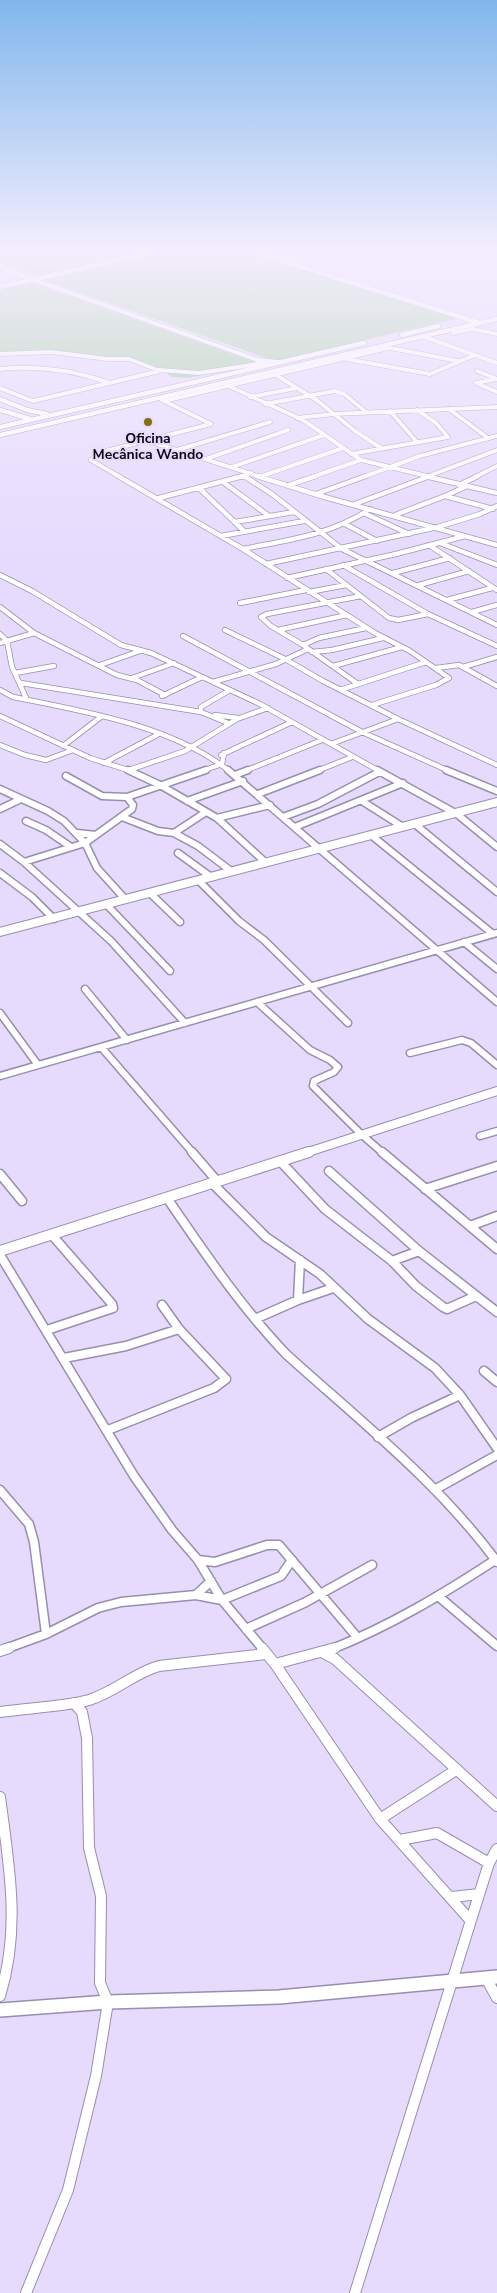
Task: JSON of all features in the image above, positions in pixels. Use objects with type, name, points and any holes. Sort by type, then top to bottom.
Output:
[{"type":"street","points":[[92,357],[129,359],[159,370],[199,373],[264,363]]},
{"type":"street","points":[[250,357],[264,363]]},
{"type":"street","points":[[0,399],[43,414],[70,412],[308,357]]},
{"type":"street","points":[[0,435],[333,357]]},
{"type":"street","points":[[164,401],[354,357]]},
{"type":"street","points":[[437,357],[459,361]]},
{"type":"street","points":[[346,359],[430,374],[470,357]]},
{"type":"street","points":[[481,357],[497,363]]},
{"type":"street","points":[[258,360],[286,362]]},
{"type":"street","points":[[255,368],[264,363]]},
{"type":"street","points":[[0,369],[54,367],[78,371],[111,383]]},
{"type":"street","points":[[0,388],[33,400],[111,383],[159,370]]},
{"type":"street","points":[[477,371],[497,378]]},
{"type":"street","points":[[276,375],[309,396],[381,448]]},
{"type":"street","points":[[497,378],[476,383],[497,392]]},
{"type":"street","points":[[222,383],[297,418],[361,460],[497,494]]},
{"type":"street","points":[[250,397],[297,388]]},
{"type":"street","points":[[265,404],[332,391],[341,392],[366,412]]},
{"type":"street","points":[[157,398],[211,424],[106,451],[92,458],[92,460],[243,549],[366,628],[448,675],[448,680],[372,705]]},
{"type":"street","points":[[297,418],[366,412],[497,407]]},
{"type":"street","points":[[449,408],[488,438]]},
{"type":"street","points":[[0,410],[9,414],[35,419],[80,416]]},
{"type":"street","points":[[9,414],[27,410],[32,413],[35,419]]},
{"type":"street","points":[[417,410],[436,423],[448,438],[462,446]]},
{"type":"street","points":[[390,411],[417,442]]},
{"type":"street","points":[[70,412],[66,415],[80,416]]},
{"type":"street","points":[[2,427],[62,413]]},
{"type":"street","points":[[2,427],[15,419],[9,414]]},
{"type":"street","points":[[16,431],[28,426],[35,419]]},
{"type":"street","points":[[176,450],[270,422]]},
{"type":"street","points":[[2,427],[13,430],[8,433]]},
{"type":"street","points":[[206,460],[288,430]]},
{"type":"street","points":[[231,468],[324,435]]},
{"type":"street","points":[[316,494],[427,454],[497,436]]},
{"type":"street","points":[[351,454],[448,438]]},
{"type":"street","points":[[146,441],[316,494],[497,545]]},
{"type":"street","points":[[262,476],[343,448]]},
{"type":"street","points":[[355,504],[497,450]]},
{"type":"street","points":[[290,485],[361,460]]},
{"type":"street","points":[[459,485],[497,466]]},
{"type":"street","points":[[159,498],[252,473]]},
{"type":"street","points":[[243,476],[269,492],[342,549],[419,585],[497,625]]},
{"type":"street","points":[[223,482],[269,516]]},
{"type":"street","points":[[394,515],[466,486]]},
{"type":"street","points":[[199,488],[244,531]]},
{"type":"street","points":[[445,496],[497,510]]},
{"type":"street","points":[[266,564],[438,527],[497,506]]},
{"type":"street","points":[[243,549],[321,534],[345,524],[370,508]]},
{"type":"street","points":[[235,522],[294,512]]},
{"type":"street","points":[[364,513],[410,534]]},
{"type":"street","points":[[221,536],[304,521]]},
{"type":"street","points":[[345,524],[377,541]]},
{"type":"street","points":[[286,578],[465,536]]},
{"type":"street","points":[[439,543],[497,565]]},
{"type":"street","points":[[429,545],[494,589]]},
{"type":"street","points":[[393,573],[450,558]]},
{"type":"street","points":[[343,565],[428,614],[497,646]]},
{"type":"street","points":[[326,568],[346,586],[391,619],[398,620],[428,614]]},
{"type":"street","points":[[419,585],[469,571]]},
{"type":"street","points":[[0,575],[32,591],[121,645],[174,663],[268,708],[352,757],[457,814],[497,848]]},
{"type":"street","points":[[240,603],[346,586]]},
{"type":"street","points":[[446,600],[494,589]]},
{"type":"street","points":[[358,684],[303,645],[278,630],[264,620],[262,616],[329,604],[361,596]]},
{"type":"street","points":[[472,612],[497,605]]},
{"type":"street","points":[[0,607],[34,633],[100,666],[141,682],[164,695]]},
{"type":"street","points":[[278,630],[346,615]]},
{"type":"street","points":[[303,645],[319,638],[366,628]]},
{"type":"street","points":[[226,630],[398,719],[497,765]]},
{"type":"street","points":[[0,643],[34,633]]},
{"type":"street","points":[[0,634],[7,642],[15,673],[27,700]]},
{"type":"street","points":[[183,636],[362,732],[420,760],[497,791]]},
{"type":"street","points":[[213,682],[276,664],[310,651],[332,650],[383,638]]},
{"type":"street","points":[[333,666],[402,647]]},
{"type":"street","points":[[100,666],[141,651]]},
{"type":"street","points":[[463,667],[497,657]]},
{"type":"street","points":[[340,690],[426,662]]},
{"type":"street","points":[[130,678],[174,663]]},
{"type":"street","points":[[276,664],[296,666]]},
{"type":"street","points":[[436,668],[452,665],[463,667],[497,686]]},
{"type":"street","points":[[15,673],[54,666]]},
{"type":"street","points":[[152,703],[164,695],[202,677]]},
{"type":"street","points":[[21,683],[238,718]]},
{"type":"street","points":[[0,690],[13,697],[131,724],[191,747],[213,758],[258,794],[497,1002]]},
{"type":"street","points":[[228,723],[204,713],[201,707],[230,690]]},
{"type":"street","points":[[254,711],[260,704]]},
{"type":"street","points":[[129,770],[191,747],[228,723],[254,711],[268,708]]},
{"type":"street","points":[[0,716],[63,746],[104,763],[129,770],[160,785],[217,818],[265,862]]},
{"type":"street","points":[[63,746],[102,716]]},
{"type":"street","points":[[331,744],[398,719]]},
{"type":"street","points":[[213,758],[292,722]]},
{"type":"street","points":[[104,763],[157,735]]},
{"type":"street","points":[[235,775],[322,740]]},
{"type":"street","points":[[0,745],[25,755],[46,760],[74,750]]},
{"type":"street","points":[[222,764],[224,753]]},
{"type":"street","points":[[258,794],[352,757]]},
{"type":"street","points":[[66,776],[94,793],[110,799],[127,797],[222,764]]},
{"type":"street","points":[[283,817],[318,804],[379,772]]},
{"type":"street","points":[[187,801],[243,782]]},
{"type":"street","points":[[295,827],[403,783]]},
{"type":"street","points":[[0,789],[57,815],[77,833],[85,843],[97,868],[125,900]]},
{"type":"street","points":[[24,862],[85,843],[133,807],[127,797]]},
{"type":"street","points":[[0,809],[21,799]]},
{"type":"street","points":[[362,801],[404,827]]},
{"type":"street","points":[[1,932],[318,848],[416,825],[497,802]]},
{"type":"street","points":[[217,818],[270,805]]},
{"type":"street","points":[[174,834],[206,812]]},
{"type":"street","points":[[122,817],[158,831],[174,834],[198,846],[231,871]]},
{"type":"street","points":[[26,821],[46,830],[71,847]]},
{"type":"street","points":[[416,825],[497,892]]},
{"type":"street","points":[[77,833],[96,836]]},
{"type":"street","points":[[371,835],[495,933]]},
{"type":"street","points":[[0,844],[24,862],[111,941],[185,1023]]},
{"type":"street","points":[[178,853],[210,877]]},
{"type":"street","points":[[0,873],[32,897],[54,919]]},
{"type":"street","points":[[198,880],[239,921],[264,940],[348,1023]]},
{"type":"street","points":[[150,893],[180,922]]},
{"type":"street","points":[[106,904],[170,971]]},
{"type":"street","points":[[0,1076],[495,933]]},
{"type":"street","points":[[464,942],[497,969]]},
{"type":"street","points":[[85,989],[127,1040]]},
{"type":"street","points":[[257,1002],[310,1050],[330,1060],[338,1067],[334,1072],[314,1081],[313,1086],[361,1134],[497,1249]]},
{"type":"street","points":[[0,1013],[38,1065]]},
{"type":"street","points":[[410,1053],[462,1040],[471,1044],[497,1065]]},
{"type":"street","points":[[102,1047],[215,1182],[266,1237],[320,1274],[368,1319],[435,1368],[460,1396],[497,1448]]},
{"type":"street","points":[[470,1920],[452,1897],[380,1818],[337,1758],[275,1664],[222,1600],[198,1560],[158,1511],[134,1476],[0,1253],[497,1091]]},
{"type":"street","points":[[480,1136],[497,1131]]},
{"type":"street","points":[[280,1161],[325,1209],[392,1261],[416,1286],[447,1309],[476,1296]]},
{"type":"street","points":[[425,1189],[497,1166]]},
{"type":"street","points":[[329,1171],[419,1251],[497,1312]]},
{"type":"street","points":[[0,1174],[22,1201]]},
{"type":"street","points":[[167,1198],[197,1242],[255,1319],[286,1354],[436,1489],[475,1532],[496,1561],[438,1596],[357,1637],[322,1652],[275,1664]]},
{"type":"street","points":[[470,1226],[497,1216]]},
{"type":"street","points":[[46,1330],[109,1311],[113,1308],[112,1304],[52,1235]]},
{"type":"street","points":[[392,1261],[419,1251]]},
{"type":"street","points":[[298,1300],[300,1260]]},
{"type":"street","points":[[255,1319],[298,1300],[333,1288]]},
{"type":"street","points":[[108,1430],[225,1382],[225,1376],[179,1329],[162,1305]]},
{"type":"street","points":[[64,1358],[126,1346],[179,1329]]},
{"type":"street","points":[[484,1371],[497,1382]]},
{"type":"street","points":[[378,1437],[411,1418],[460,1396]]},
{"type":"street","points":[[436,1489],[497,1455]]},
{"type":"street","points":[[0,1490],[29,1524],[34,1542],[46,1634]]},
{"type":"street","points":[[198,1560],[215,1562],[273,1544],[279,1545],[357,1637]]},
{"type":"street","points":[[0,1651],[46,1634],[98,1608],[121,1602],[196,1595],[222,1600],[282,1576],[292,1560]]},
{"type":"street","points":[[206,1572],[215,1562]]},
{"type":"street","points":[[246,1629],[320,1594],[372,1565]]},
{"type":"street","points":[[196,1595],[211,1581]]},
{"type":"street","points":[[438,1596],[497,1646]]},
{"type":"street","points":[[332,1648],[335,1659]]},
{"type":"street","points":[[322,1652],[335,1659],[497,1806]]},
{"type":"street","points":[[0,1712],[88,1700],[115,1690],[142,1671],[158,1666],[266,1654]]},
{"type":"street","points":[[82,1712],[88,1700]]},
{"type":"street","points":[[26,2293],[68,2190],[86,2119],[108,2002],[100,1983],[101,1896],[89,1848],[90,1767],[82,1712],[74,1703]]},
{"type":"street","points":[[380,1818],[456,1770]]},
{"type":"street","points":[[0,1797],[12,1919],[9,1960],[0,1996]]},
{"type":"street","points":[[400,1840],[437,1833],[489,1864]]},
{"type":"street","points":[[355,2293],[418,2096],[450,1982],[489,1864],[497,1849]]},
{"type":"street","points":[[452,1897],[479,1894]]},
{"type":"street","points":[[0,2010],[108,2002],[279,1997],[492,1978],[497,1998]]},
{"type":"green space","points":[[111,357],[241,357],[261,364],[188,378],[172,377],[127,358]]},
{"type":"green space","points":[[264,357],[292,357],[275,361]]},
{"type":"place","name":"Oficina Mecânica Wando","points":[[148,422]]}]
